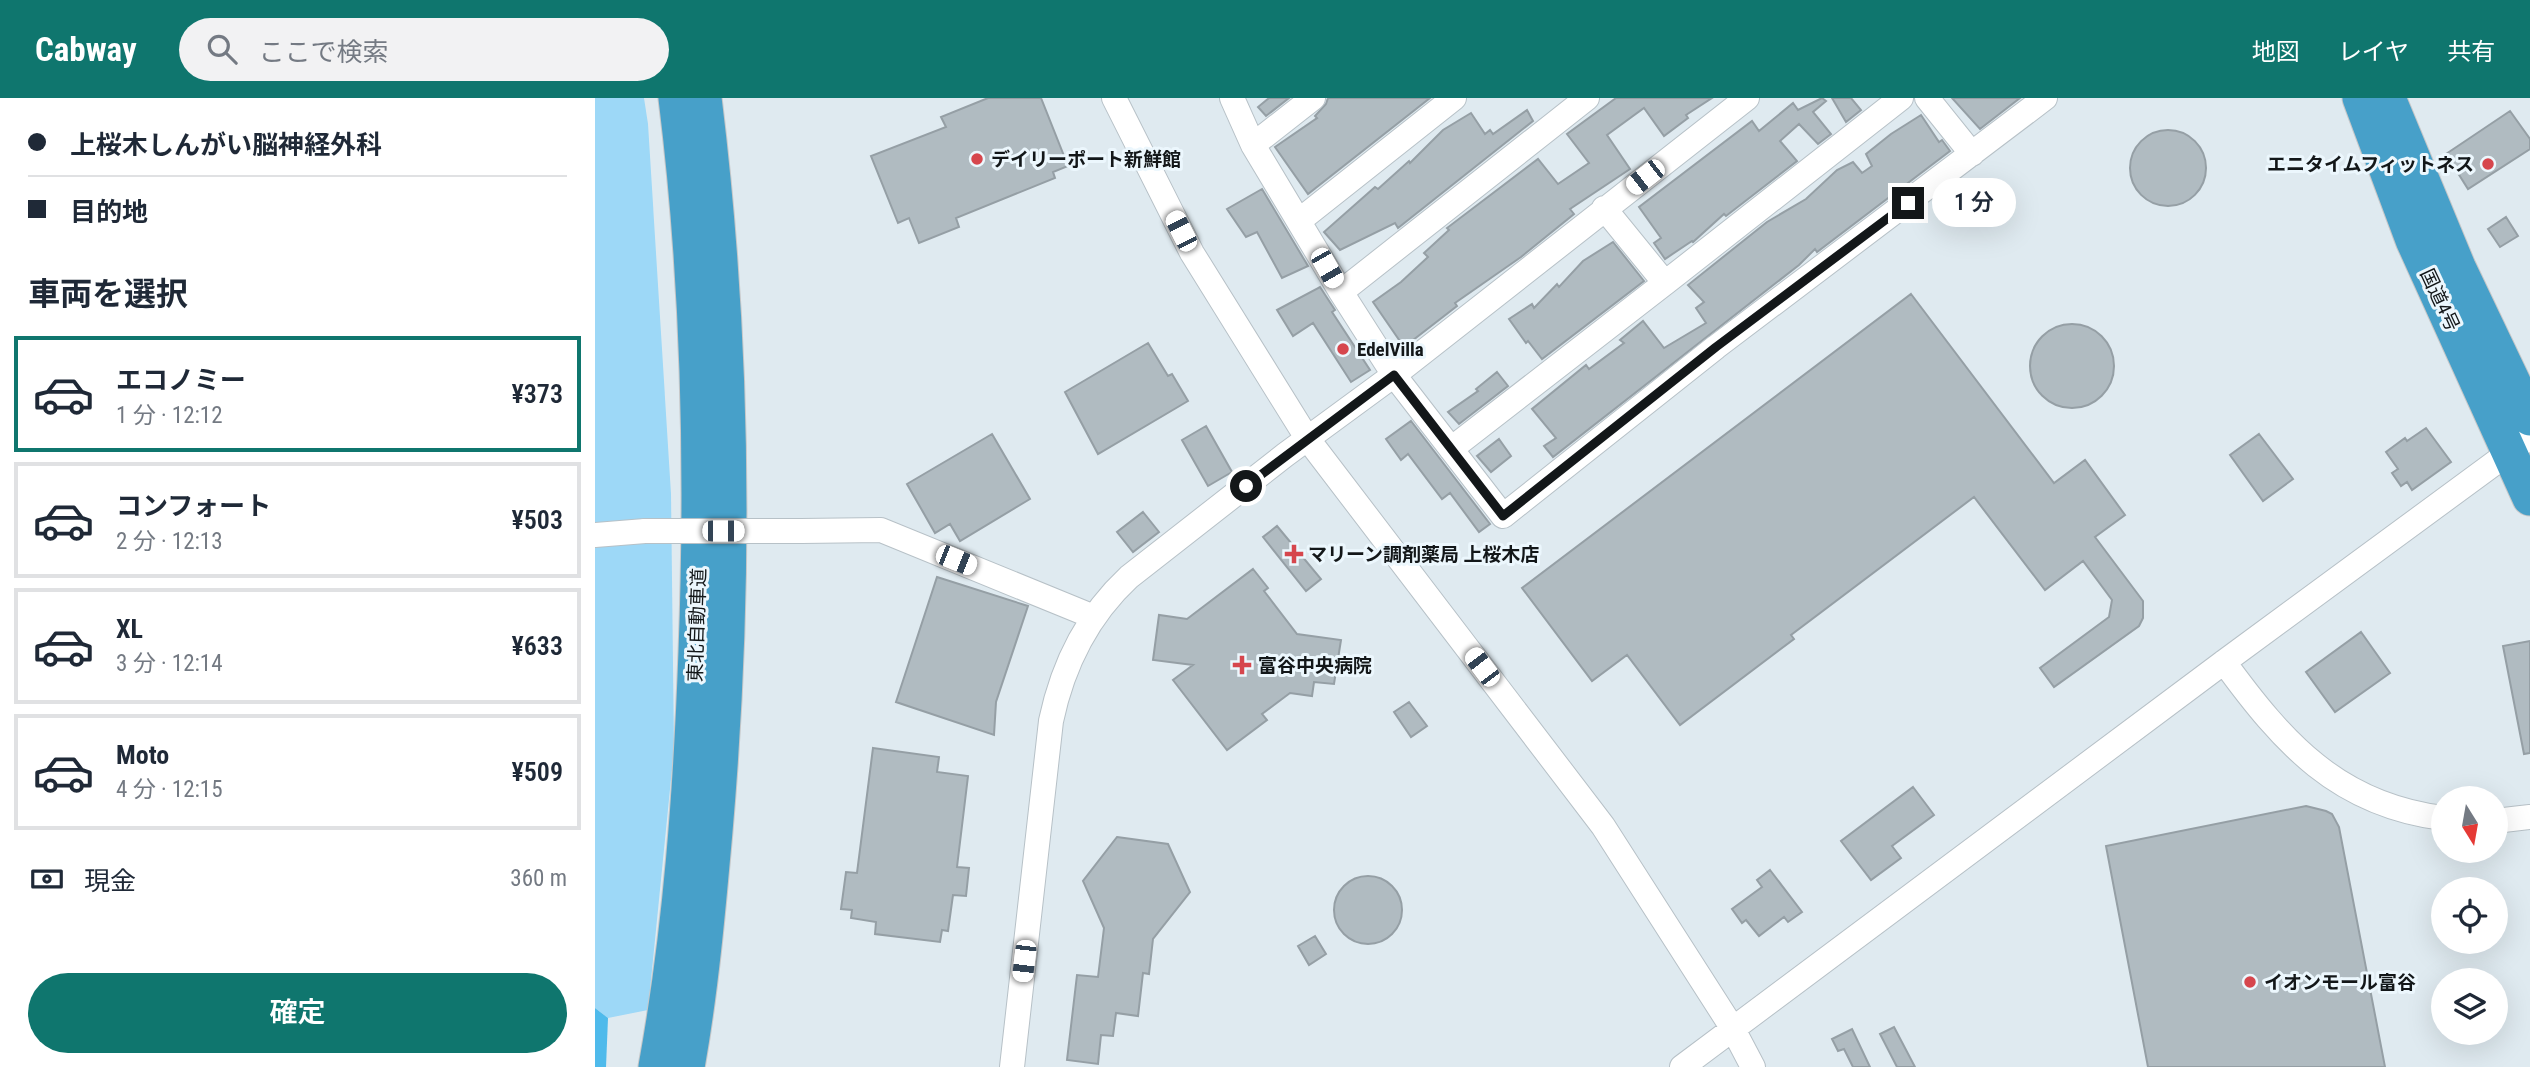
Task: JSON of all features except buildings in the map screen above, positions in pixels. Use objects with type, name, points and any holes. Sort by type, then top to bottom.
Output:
[{"type":"highway","name":"東北自動車道","points":[[656,1067],[682,878],[693,741],[699,594],[700,408],[694,281],[676,98]]},
{"type":"highway","name":"東北自動車道","points":[[687,1067],[708,905],[720,771],[728,597],[728,421],[723,280],[704,98]]},
{"type":"highway","name":"国道4号","points":[[2360,98],[2413,240],[2520,445],[2530,498]]},
{"type":"highway","name":"国道4号","points":[[2388,98],[2458,267],[2530,418]]},
{"type":"street","points":[[1114,98],[1192,253],[1307,438],[1603,826],[1733,1029],[1753,1067]]},
{"type":"street","points":[[1232,98],[1253,145],[1394,375],[1503,516],[1716,347],[2045,98]]},
{"type":"street","points":[[1253,145],[1313,98]]},
{"type":"street","points":[[1300,220],[1454,98]]},
{"type":"street","points":[[1341,292],[1587,98]]},
{"type":"street","points":[[1011,1067],[1051,721],[1058,688],[1073,650],[1112,593],[1307,438],[1394,375],[1747,98]]},
{"type":"street","points":[[1451,449],[1901,98]]},
{"type":"street","points":[[1927,98],[1972,154]]},
{"type":"street","points":[[1604,208],[1665,283]]},
{"type":"street","points":[[1682,1067],[2224,662],[2520,445]]},
{"type":"street","points":[[595,535],[645,531],[881,530],[1094,617]]},
{"type":"street","points":[[2224,662],[2266,719],[2296,750],[2329,776],[2396,808],[2431,815]]},
{"type":"street","points":[[2508,820],[2530,817]]},
{"type":"shaded area","points":[[595,98],[644,98],[648,124],[671,494],[674,749],[648,1010],[608,1018],[595,1008]]},
{"type":"shaded area","points":[[595,1008],[608,1018],[606,1067],[595,1067]]},
{"type":"place","name":"デイリーポート新鮮館","points":[[977,159]]},
{"type":"place","name":"エニタイムフィットネス","points":[[2488,164]]},
{"type":"place","name":"EdelVilla","points":[[1343,349]]},
{"type":"place","name":"マリーン調剤薬局 上桜木店","points":[[1294,554]]},
{"type":"place","name":"富谷中央病院","points":[[1242,665]]},
{"type":"place","name":"イオンモール富谷","points":[[2250,982]]},
{"type":"route","points":[[1246,486],[1394,375],[1503,516],[1716,347],[1908,203]]}]
